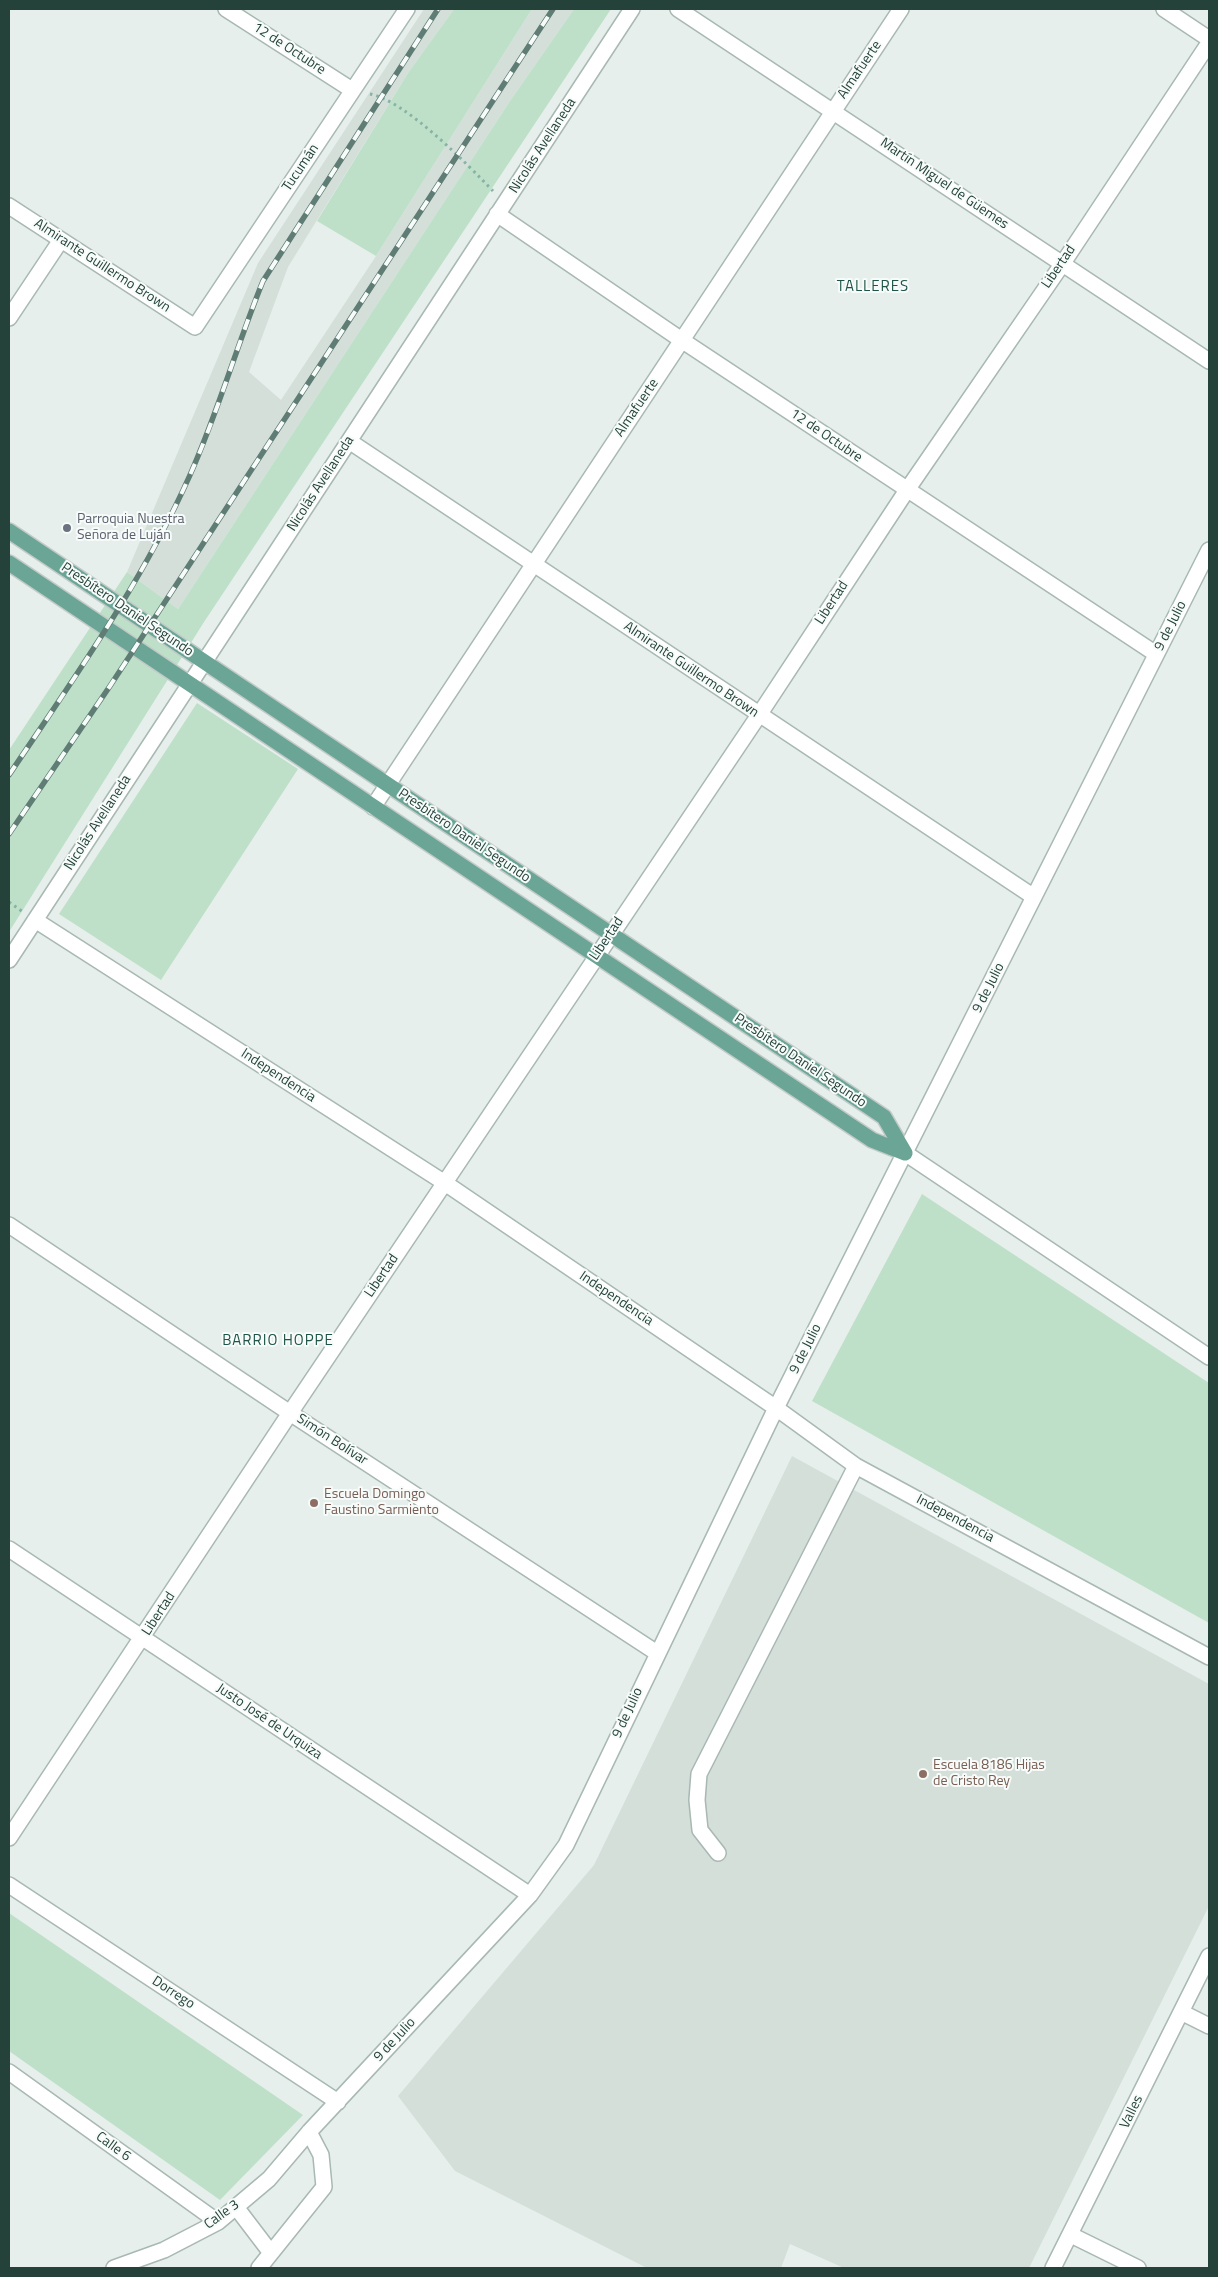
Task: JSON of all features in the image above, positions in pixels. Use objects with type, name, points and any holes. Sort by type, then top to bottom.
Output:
[{"type":"main road","name":"Presbítero Daniel Segundo","points":[[9,531],[884,1117],[906,1153]]},
{"type":"main road","name":"Presbítero Daniel Segundo","points":[[9,563],[872,1140],[906,1153]]},
{"type":"street","name":"12 de Octubre","points":[[226,9],[352,90]]},
{"type":"street","name":"Tucumán","points":[[195,327],[407,9]]},
{"type":"street","name":"Nicolás Avellaneda","points":[[9,960],[632,9]]},
{"type":"street","name":"Martín Miguel de Güemes","points":[[678,9],[1063,262],[1209,361]]},
{"type":"street","name":"Almafuerte","points":[[373,807],[901,9]]},
{"type":"street","points":[[1164,9],[1209,39]]},
{"type":"street","name":"Libertad","points":[[9,1838],[290,1413],[907,490],[1063,262],[1209,43]]},
{"type":"street","name":"Almirante Guillermo Brown","points":[[9,206],[195,327]]},
{"type":"street","name":"12 de Octubre","points":[[501,209],[683,341],[1156,654]]},
{"type":"street","points":[[9,318],[61,240]]},
{"type":"street","name":"Almirante Guillermo Brown","points":[[349,441],[1034,898]]},
{"type":"street","name":"9 de Julio","points":[[309,2132],[530,1895],[566,1845],[776,1408],[1209,550]]},
{"type":"street","name":"Independencia","points":[[35,920],[445,1183],[776,1408],[856,1466],[1209,1657]]},
{"type":"street","name":"Presbítero Daniel Segundo","points":[[906,1153],[1209,1357]]},
{"type":"street","name":"Simón Bolívar","points":[[9,1225],[290,1413],[657,1653]]},
{"type":"street","points":[[718,1853],[700,1830],[697,1800],[699,1774],[856,1466]]},
{"type":"street","name":"Justo José de Urquiza","points":[[9,1549],[530,1895]]},
{"type":"street","name":"Dorrego","points":[[9,1885],[338,2102]]},
{"type":"street","name":"Valles","points":[[1053,2268],[1209,1956]]},
{"type":"street","points":[[1182,2012],[1209,2026]]},
{"type":"street","name":"Calle 6","points":[[9,2072],[218,2222]]},
{"type":"street","points":[[259,2268],[324,2187],[321,2155],[309,2132]]},
{"type":"street","name":"Calle 3","points":[[114,2268],[164,2250],[218,2222],[269,2178],[309,2132]]},
{"type":"street","points":[[236,2206],[271,2253]]},
{"type":"street","points":[[1071,2235],[1138,2268]]},
{"type":"path","points":[[352,90],[381,96],[458,155],[501,209]]},
{"type":"shaded area","points":[[424,9],[454,9],[408,73],[288,267],[249,372],[281,400],[376,256],[532,9],[574,9],[510,101],[178,609],[127,572],[258,263]]},
{"type":"shaded area","name":"Escuela 8186 Hijas de Cristo Rey","points":[[792,1456],[1209,1684],[1209,1906],[1029,2268],[844,2268],[790,2244],[781,2268],[647,2268],[455,2171],[398,2096],[594,1865]]},
{"type":"green space","points":[[454,9],[532,9],[376,256],[317,221],[408,73]]},
{"type":"green space","points":[[574,9],[611,9],[204,622],[9,932],[9,750],[127,572],[178,609],[510,101]]},
{"type":"green space","points":[[197,703],[298,769],[161,980],[59,914]]},
{"type":"green space","points":[[922,1194],[1209,1383],[1209,1623],[812,1401]]},
{"type":"green space","points":[[9,1913],[303,2115],[220,2200],[9,2051]]},
{"type":"railway","points":[[9,775],[106,629],[151,554],[200,451],[263,281],[438,9]]},
{"type":"railway","points":[[9,834],[110,686],[553,9]]},
{"type":"place","name":"Parroquia Nuestra Señora de Luján","points":[[67,528]]},
{"type":"place","name":"Escuela Domingo Faustino Sarmiento","points":[[314,1503]]},
{"type":"place","name":"Escuela 8186 Hijas de Cristo Rey","points":[[923,1774]]},
{"type":"district","name":"TALLERES","points":[[873,287]]},
{"type":"district","name":"BARRIO HOPPE","points":[[278,1341]]}]
